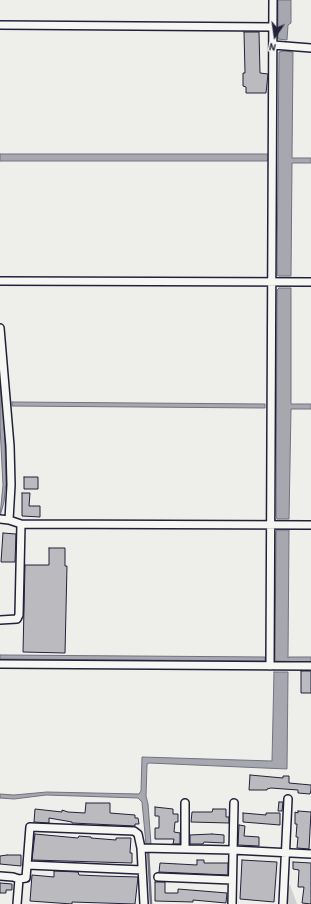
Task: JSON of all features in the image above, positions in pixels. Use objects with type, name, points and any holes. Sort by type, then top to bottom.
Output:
[{"type":"street","points":[[270,666],[273,0]]},
{"type":"street","points":[[0,25],[273,27]]},
{"type":"street","points":[[273,45],[311,48]]},
{"type":"street","points":[[0,281],[311,282]]},
{"type":"street","points":[[0,328],[10,446],[11,485],[9,520]]},
{"type":"street","points":[[0,519],[21,524],[311,525]]},
{"type":"street","points":[[0,620],[17,619],[19,615],[21,524]]},
{"type":"street","points":[[0,664],[311,666]]},
{"type":"street","points":[[283,904],[288,799]]},
{"type":"street","points":[[185,802],[185,849]]},
{"type":"street","points":[[232,904],[234,803]]},
{"type":"street","points":[[0,876],[19,879],[26,878],[30,826],[134,831],[138,834],[141,848],[144,904]]},
{"type":"street","points":[[141,848],[233,850],[311,854]]},
{"type":"street","points":[[28,864],[142,870]]},
{"type":"street","points":[[158,877],[232,880]]},
{"type":"street","points":[[17,904],[19,879]]},
{"type":"shaded area","points":[[278,0],[291,0],[291,23],[288,25],[287,40],[278,39]]},
{"type":"shaded area","points":[[279,52],[293,52],[292,158],[311,158],[311,163],[292,163],[291,276],[277,275]]},
{"type":"shaded area","points":[[0,154],[268,154],[268,158],[267,161],[0,161]]},
{"type":"shaded area","points":[[279,288],[291,288],[291,404],[311,404],[311,409],[291,409],[289,519],[277,519],[276,517],[277,290]]},
{"type":"shaded area","points":[[0,385],[4,417],[6,482],[4,502],[0,516],[3,485],[0,426]]},
{"type":"shaded area","points":[[12,402],[265,404],[265,408],[12,406]]},
{"type":"shaded area","points":[[277,530],[289,530],[288,658],[311,657],[311,662],[275,661]]},
{"type":"shaded area","points":[[0,655],[265,657],[265,661],[0,659]]},
{"type":"shaded area","points":[[274,672],[288,672],[287,769],[147,764],[146,796],[151,844],[146,844],[142,802],[138,798],[46,795],[14,799],[0,798],[0,794],[14,795],[47,792],[139,794],[141,791],[142,757],[272,761]]},
{"type":"shaded area","points":[[286,885],[290,885],[297,904],[285,904]]},
{"type":"building","points":[[244,32],[259,32],[260,73],[268,74],[266,93],[246,93],[246,87],[243,86],[243,73],[245,73]]},
{"type":"building","points":[[24,477],[38,477],[38,489],[24,489]]},
{"type":"building","points":[[22,493],[30,493],[29,506],[40,506],[40,517],[22,516]]},
{"type":"building","points":[[3,533],[16,534],[15,562],[1,562]]},
{"type":"building","points":[[49,548],[65,548],[65,566],[67,566],[65,653],[23,652],[25,565],[49,565]]},
{"type":"building","points":[[301,671],[311,671],[311,693],[301,693]]},
{"type":"building","points":[[250,775],[283,778],[283,776],[289,776],[289,783],[311,785],[310,794],[298,793],[298,790],[271,788],[267,790],[249,790]]},
{"type":"building","points":[[279,802],[283,802],[282,811],[278,811]]},
{"type":"building","points":[[86,803],[110,803],[110,813],[135,815],[135,818],[138,818],[139,824],[135,824],[135,826],[72,823],[49,818],[49,823],[34,822],[35,809],[85,813]]},
{"type":"building","points":[[155,807],[173,809],[173,814],[178,814],[178,822],[175,822],[174,832],[180,833],[180,844],[173,844],[174,839],[155,839],[155,828],[159,828],[159,816],[155,816]]},
{"type":"building","points":[[213,809],[226,809],[226,817],[229,817],[229,823],[191,822],[192,812],[212,812]]},
{"type":"building","points":[[298,811],[311,812],[309,849],[297,848],[298,837],[296,837],[297,824],[295,824],[295,812],[298,813]]},
{"type":"building","points":[[243,813],[266,815],[266,813],[280,813],[280,825],[243,822]]},
{"type":"building","points":[[239,825],[245,826],[244,836],[259,837],[259,846],[238,845]]},
{"type":"building","points":[[35,834],[78,838],[79,836],[116,840],[116,838],[131,838],[130,853],[132,853],[132,863],[32,860]]},
{"type":"building","points":[[190,835],[224,835],[224,843],[204,842],[203,844],[190,844]]},
{"type":"building","points":[[21,855],[21,866],[0,864],[0,856]]},
{"type":"building","points":[[197,860],[204,860],[204,863],[228,863],[228,875],[159,872],[160,863],[197,865]]},
{"type":"building","points":[[242,860],[277,862],[274,902],[240,899]]},
{"type":"building","points":[[293,862],[311,863],[311,904],[302,903],[304,887],[298,887],[299,870],[293,869]]},
{"type":"building","points":[[54,871],[78,872],[79,875],[138,877],[135,904],[72,902],[72,904],[30,901],[32,875],[54,877]]},
{"type":"building","points":[[155,882],[165,882],[165,893],[178,893],[178,889],[227,893],[226,903],[193,900],[193,902],[155,901]]},
{"type":"building","points":[[0,883],[12,884],[12,890],[6,890],[6,893],[0,893]]},
{"type":"waterway","points":[[148,849],[151,904]]}]
